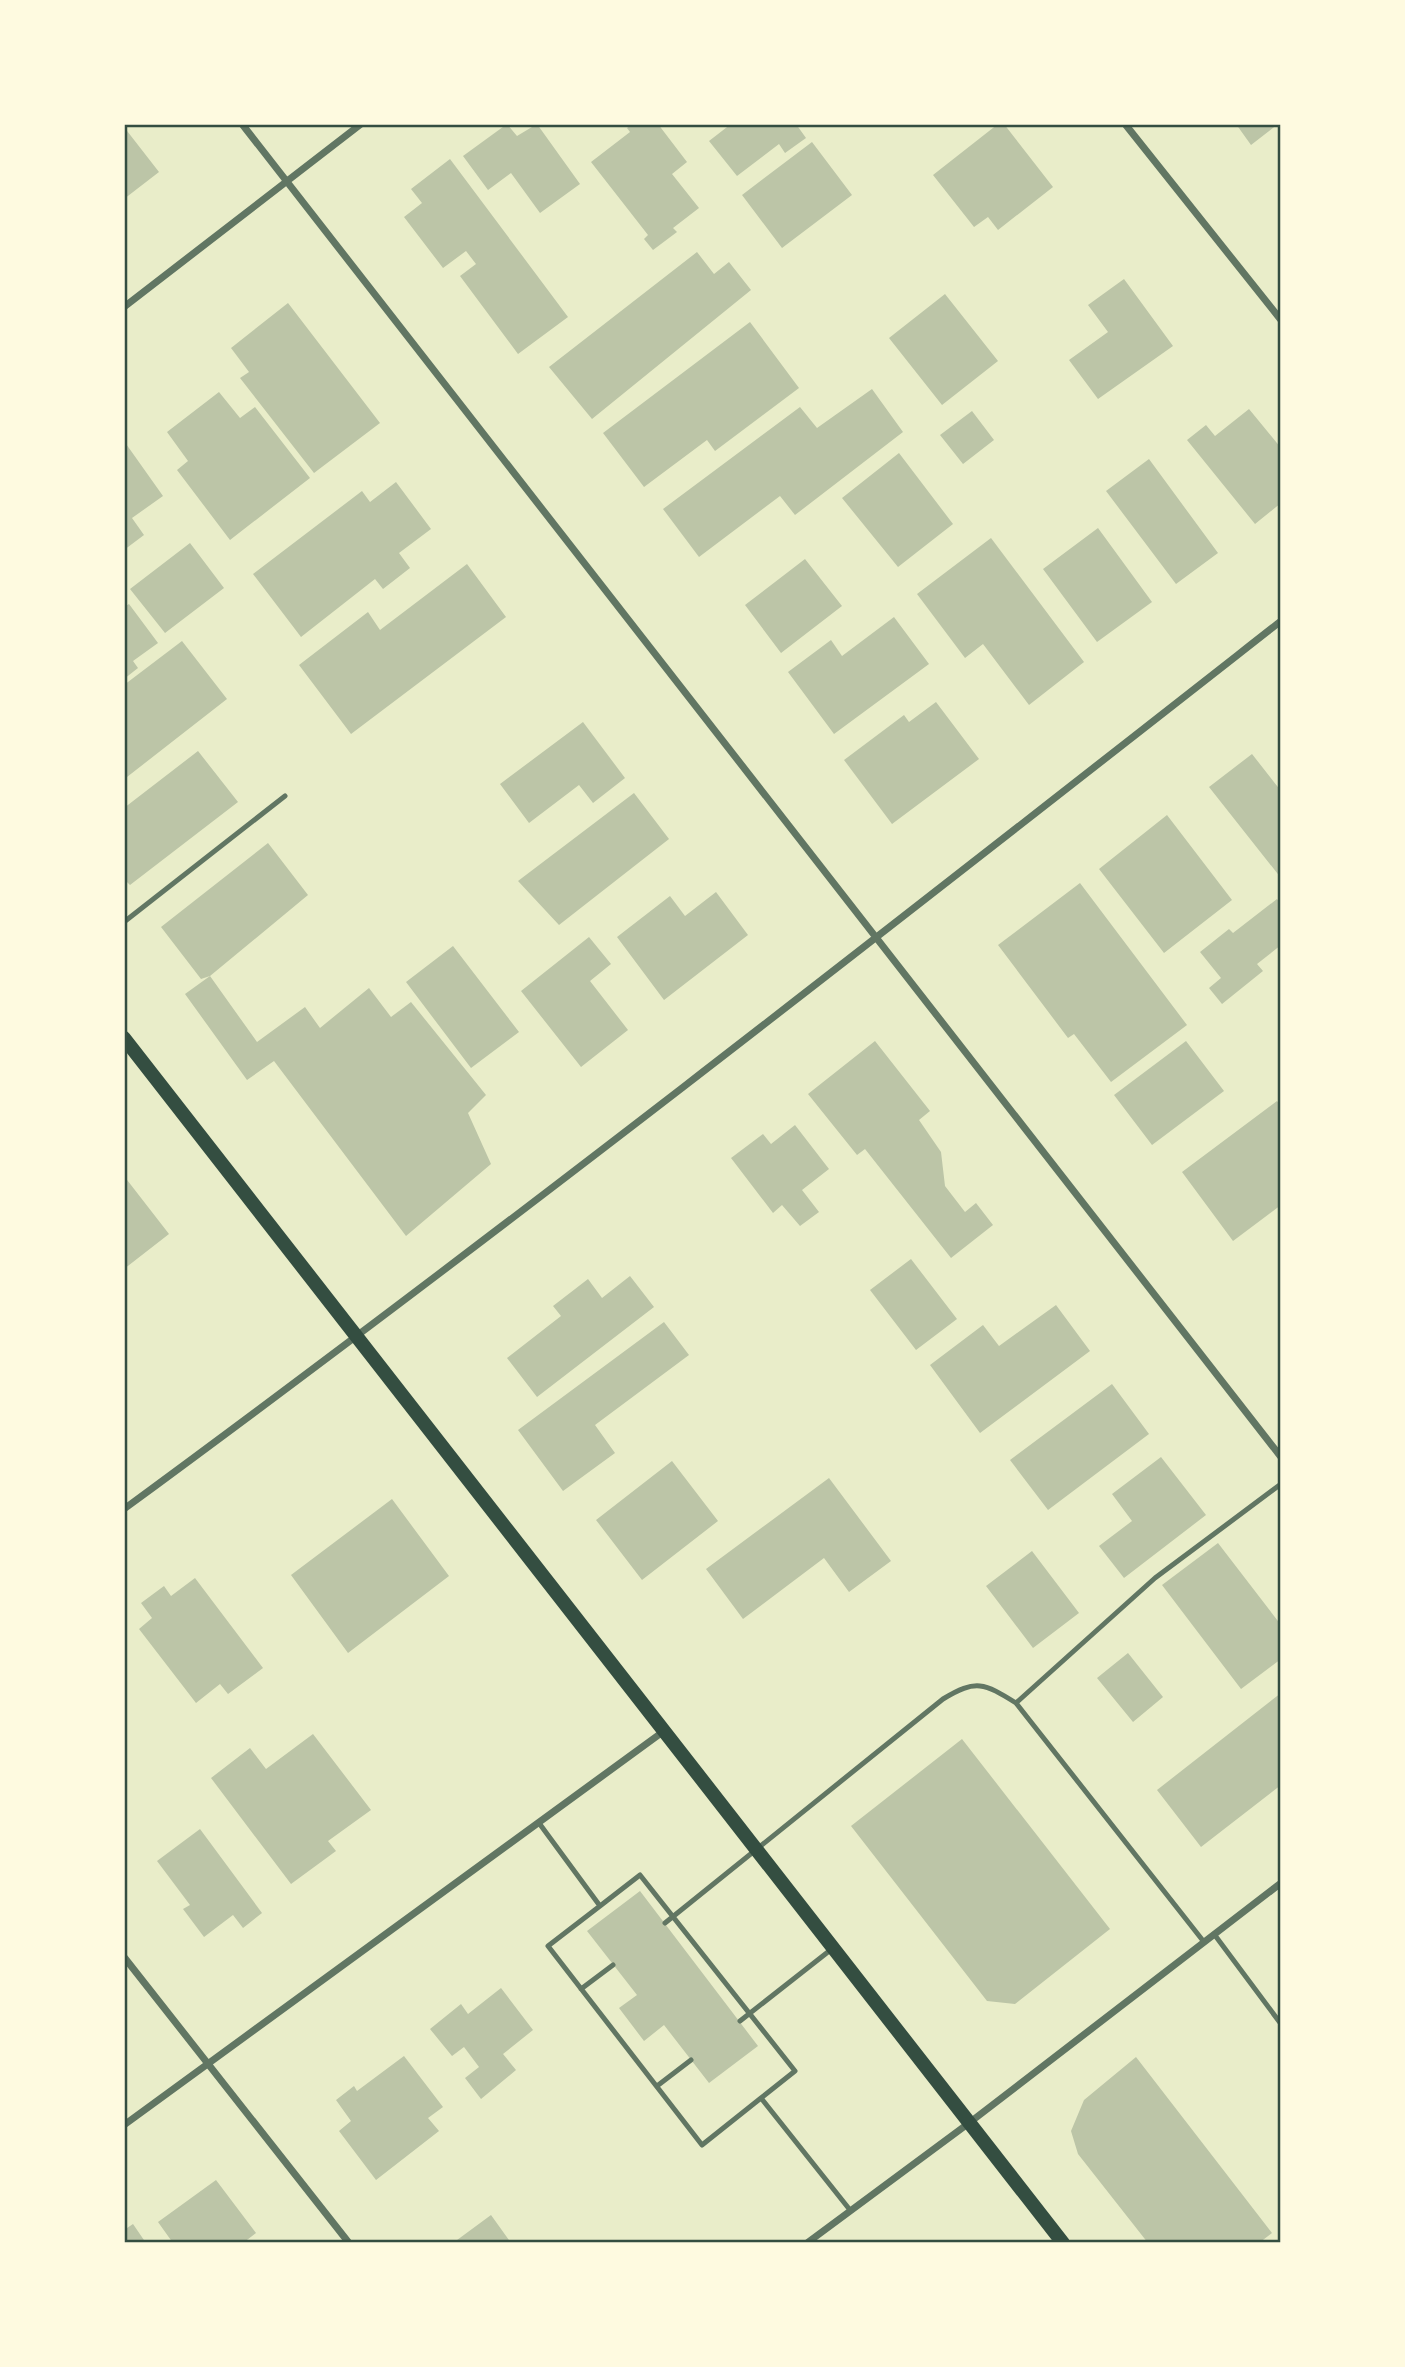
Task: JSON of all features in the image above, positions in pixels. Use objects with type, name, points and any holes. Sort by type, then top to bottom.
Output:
[{"type":"main road","points":[[124,1038],[358,1334],[1063,2243]]},
{"type":"street","points":[[242,124],[1281,1457]]},
{"type":"street","points":[[124,307],[361,124]]},
{"type":"street","points":[[1125,124],[1281,320]]},
{"type":"street","points":[[124,1509],[358,1334],[876,938],[1281,621]]},
{"type":"street","points":[[124,2125],[664,1731]]},
{"type":"street","points":[[807,2243],[969,2123],[1281,1883]]},
{"type":"street","points":[[124,1957],[349,2243]]},
{"type":"lane","points":[[124,922],[285,796]]},
{"type":"lane","points":[[1016,1703],[1155,1578],[1281,1484]]},
{"type":"lane","points":[[665,1923],[943,1699],[966,1685],[989,1686],[1016,1703],[1204,1941]]},
{"type":"lane","points":[[539,1824],[600,1906]]},
{"type":"lane","points":[[640,1875],[674,1917],[795,2071],[702,2145],[548,1946],[640,1875]]},
{"type":"lane","points":[[1214,1934],[1281,2024]]},
{"type":"lane","points":[[740,2021],[833,1948]]},
{"type":"lane","points":[[581,1989],[613,1965]]},
{"type":"lane","points":[[656,2086],[691,2060]]},
{"type":"lane","points":[[761,2098],[850,2210]]},
{"type":"building","points":[[507,124],[517,136],[537,124],[580,184],[540,213],[511,173],[488,190],[463,156]]},
{"type":"building","points":[[632,124],[658,124],[687,162],[672,174],[699,208],[673,228],[677,232],[653,250],[644,239],[648,235],[591,162],[630,132],[627,128]]},
{"type":"building","points":[[731,124],[796,124],[806,138],[785,153],[779,144],[737,176],[709,141]]},
{"type":"building","points":[[998,124],[1004,124],[1053,187],[998,230],[988,217],[974,227],[933,175]]},
{"type":"building","points":[[1236,124],[1278,124],[1251,145]]},
{"type":"building","points":[[124,127],[159,172],[124,199]]},
{"type":"building","points":[[812,142],[852,195],[782,248],[742,195]]},
{"type":"building","points":[[450,159],[568,317],[518,354],[460,276],[476,264],[466,251],[443,268],[404,217],[422,203],[411,189]]},
{"type":"building","points":[[697,252],[714,274],[729,262],[751,290],[592,419],[549,367]]},
{"type":"building","points":[[1124,279],[1173,346],[1098,399],[1069,360],[1108,332],[1088,305]]},
{"type":"building","points":[[945,294],[998,361],[942,405],[889,338]]},
{"type":"building","points":[[288,303],[380,423],[314,473],[240,378],[249,372],[231,348]]},
{"type":"building","points":[[750,322],[799,388],[715,451],[707,440],[644,487],[603,433]]},
{"type":"building","points":[[872,389],[903,432],[795,515],[780,496],[699,557],[663,509],[800,407],[817,428]]},
{"type":"building","points":[[219,392],[240,418],[255,407],[310,478],[230,540],[177,470],[188,461],[167,432]]},
{"type":"building","points":[[1249,409],[1281,448],[1281,503],[1255,524],[1187,440],[1206,425],[1215,436]]},
{"type":"building","points":[[972,411],[994,440],[963,464],[940,435]]},
{"type":"building","points":[[124,441],[163,496],[132,518],[144,535],[124,550]]},
{"type":"building","points":[[899,453],[953,524],[898,567],[842,498]]},
{"type":"building","points":[[1149,459],[1218,553],[1176,584],[1106,491]]},
{"type":"building","points":[[396,482],[431,529],[399,553],[410,568],[383,589],[375,579],[301,637],[253,574],[362,491],[370,502]]},
{"type":"building","points":[[1098,528],[1152,602],[1097,642],[1043,569]]},
{"type":"building","points":[[991,538],[1084,662],[1029,705],[983,644],[965,658],[917,594]]},
{"type":"building","points":[[190,543],[224,588],[165,633],[130,589]]},
{"type":"building","points":[[805,559],[842,606],[781,653],[745,605]]},
{"type":"building","points":[[467,564],[506,617],[351,734],[299,665],[368,612],[380,630]]},
{"type":"building","points":[[129,604],[158,643],[133,661],[138,668],[124,679],[124,607]]},
{"type":"building","points":[[894,617],[929,664],[834,734],[788,672],[831,640],[842,656]]},
{"type":"building","points":[[182,641],[227,699],[127,777],[124,685]]},
{"type":"building","points":[[936,702],[979,759],[892,824],[844,760],[904,715],[909,722]]},
{"type":"building","points":[[583,722],[625,778],[593,803],[579,785],[529,823],[500,784]]},
{"type":"building","points":[[198,751],[238,802],[130,885],[124,879],[124,808]]},
{"type":"building","points":[[1252,754],[1281,791],[1281,878],[1209,787]]},
{"type":"building","points":[[634,793],[669,839],[559,925],[518,881]]},
{"type":"building","points":[[1167,815],[1232,900],[1164,953],[1099,869]]},
{"type":"building","points":[[268,843],[308,895],[210,976],[201,979],[161,927]]},
{"type":"building","points":[[1080,883],[1187,1025],[1111,1082],[1074,1034],[1068,1038],[998,945]]},
{"type":"building","points":[[716,892],[748,935],[664,1000],[617,937],[670,896],[685,916]]},
{"type":"building","points":[[1277,899],[1281,904],[1281,945],[1257,964],[1263,971],[1222,1004],[1209,988],[1221,978],[1200,952],[1229,929],[1233,933]]},
{"type":"building","points":[[589,937],[611,964],[590,981],[628,1030],[581,1067],[521,991]]},
{"type":"building","points":[[453,946],[519,1032],[471,1068],[406,982]]},
{"type":"building","points":[[210,976],[257,1042],[305,1007],[320,1028],[369,988],[391,1017],[411,1002],[486,1095],[468,1113],[491,1164],[406,1236],[274,1061],[247,1080],[185,994]]},
{"type":"building","points":[[875,1041],[930,1111],[919,1120],[941,1152],[945,1186],[965,1212],[976,1203],[993,1225],[951,1258],[865,1149],[857,1155],[808,1094]]},
{"type":"building","points":[[1186,1041],[1224,1091],[1152,1145],[1114,1095]]},
{"type":"building","points":[[1277,1101],[1281,1106],[1281,1205],[1233,1241],[1182,1172]]},
{"type":"building","points":[[795,1125],[829,1169],[802,1190],[819,1212],[800,1226],[782,1205],[773,1213],[731,1158],[763,1134],[771,1144]]},
{"type":"building","points":[[124,1176],[169,1234],[124,1269]]},
{"type":"building","points":[[911,1259],[957,1319],[916,1350],[870,1290]]},
{"type":"building","points":[[630,1276],[654,1307],[537,1397],[507,1358],[561,1316],[553,1306],[588,1279],[602,1298]]},
{"type":"building","points":[[1056,1305],[1090,1351],[980,1433],[930,1365],[983,1325],[999,1346]]},
{"type":"building","points":[[664,1322],[689,1355],[595,1425],[615,1453],[563,1491],[518,1430]]},
{"type":"building","points":[[1112,1384],[1149,1434],[1048,1510],[1010,1460]]},
{"type":"building","points":[[1161,1457],[1206,1515],[1124,1578],[1099,1546],[1132,1521],[1112,1494]]},
{"type":"building","points":[[672,1461],[718,1521],[642,1580],[596,1520]]},
{"type":"building","points":[[829,1478],[891,1561],[849,1592],[824,1558],[743,1619],[706,1569]]},
{"type":"building","points":[[392,1499],[449,1576],[348,1653],[291,1575]]},
{"type":"building","points":[[1218,1543],[1281,1625],[1281,1659],[1241,1689],[1162,1585]]},
{"type":"building","points":[[1032,1551],[1079,1613],[1033,1648],[986,1586]]},
{"type":"building","points":[[195,1578],[263,1668],[228,1694],[220,1684],[196,1703],[139,1629],[152,1618],[141,1603],[164,1586],[171,1596]]},
{"type":"building","points":[[1128,1653],[1163,1697],[1133,1722],[1097,1678]]},
{"type":"building","points":[[1281,1693],[1281,1785],[1201,1847],[1157,1790]]},
{"type":"building","points":[[313,1734],[371,1810],[328,1841],[336,1851],[291,1884],[211,1778],[250,1748],[266,1769]]},
{"type":"building","points":[[962,1739],[1110,1929],[1015,2004],[987,2001],[851,1826]]},
{"type":"building","points":[[200,1829],[262,1913],[243,1928],[233,1915],[204,1937],[183,1909],[190,1905],[157,1861]]},
{"type":"building","points":[[640,1891],[758,2046],[709,2083],[664,2025],[644,2041],[619,2008],[637,1995],[587,1931]]},
{"type":"building","points":[[501,1988],[533,2030],[503,2054],[516,2070],[481,2099],[465,2078],[479,2067],[464,2047],[452,2056],[430,2029],[461,2004],[468,2014]]},
{"type":"building","points":[[404,2056],[443,2107],[428,2118],[439,2131],[376,2180],[339,2131],[351,2121],[336,2100],[354,2086],[357,2091]]},
{"type":"building","points":[[1136,2057],[1272,2233],[1259,2243],[1148,2243],[1078,2154],[1071,2131],[1084,2100]]},
{"type":"building","points":[[216,2180],[256,2233],[243,2243],[173,2243],[158,2222]]},
{"type":"building","points":[[491,2215],[511,2243],[453,2243]]},
{"type":"building","points":[[133,2224],[146,2243],[124,2243],[124,2230]]}]
